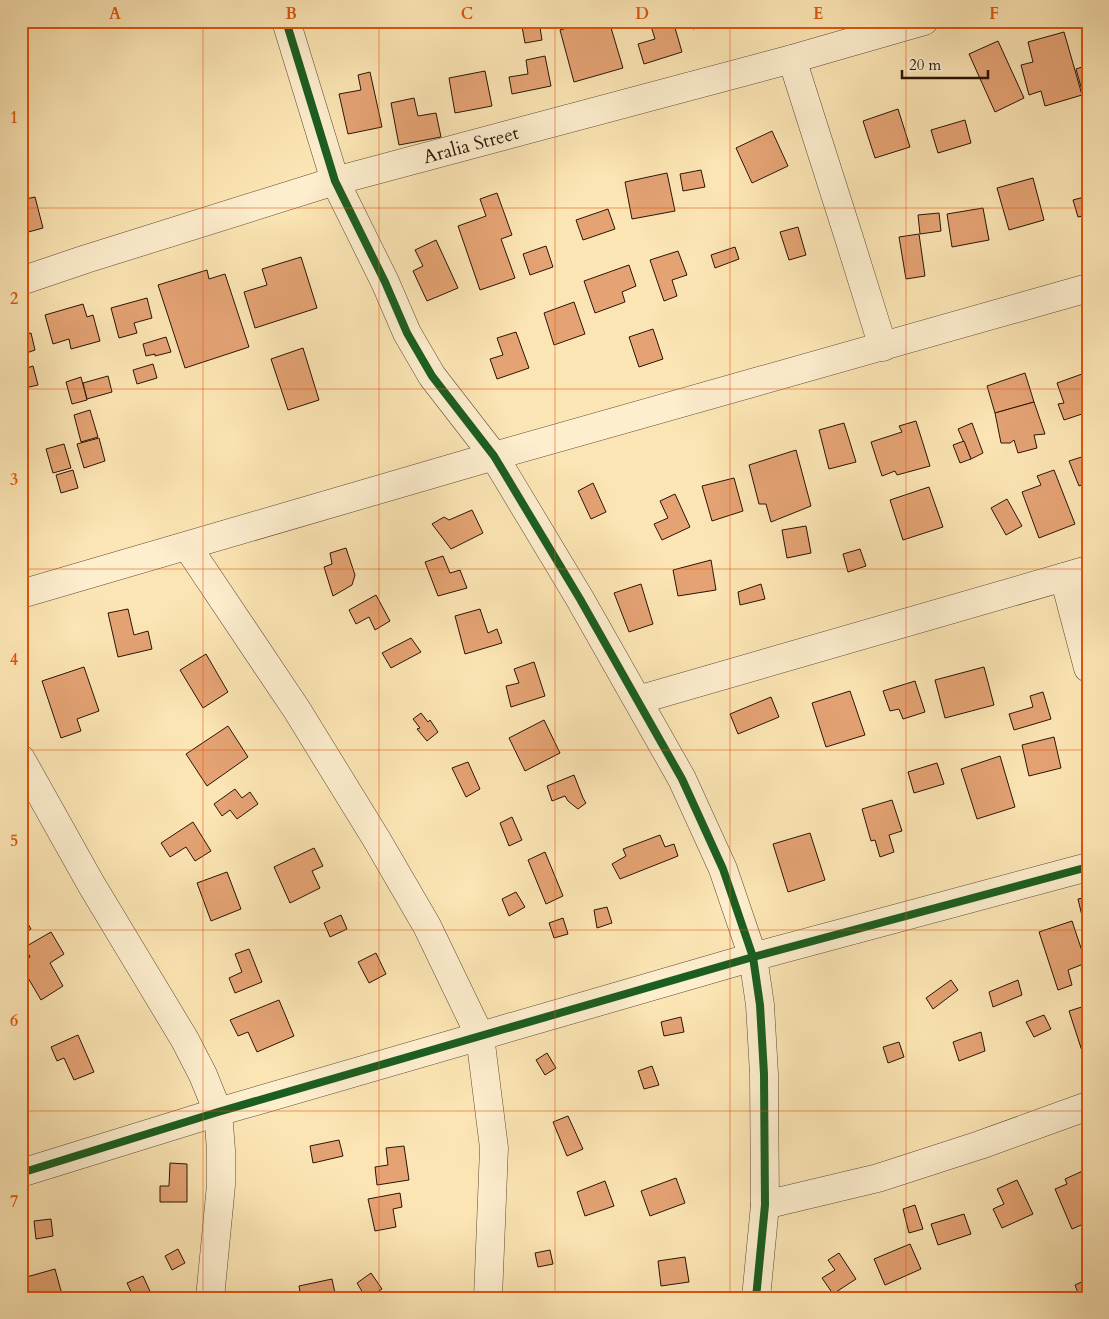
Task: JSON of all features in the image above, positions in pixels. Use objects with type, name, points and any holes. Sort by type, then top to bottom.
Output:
[{"type":"street","points":[[286,21],[335,181],[407,334],[432,376],[494,456],[580,599],[682,779],[723,869],[753,957],[760,1005],[766,1205],[756,1298]]},
{"type":"street","name":"Aralia Street","points":[[21,281],[335,181],[792,59],[924,21]]},
{"type":"street","points":[[792,59],[883,347]]},
{"type":"street","points":[[21,594],[494,456],[1088,288]]},
{"type":"street","points":[[187,546],[297,710],[377,840],[427,926],[480,1036],[494,1148],[488,1298]]},
{"type":"street","points":[[638,700],[1076,574],[1088,668]]},
{"type":"street","points":[[21,759],[91,884],[185,1040],[203,1075],[218,1112],[221,1185],[210,1298]]},
{"type":"street","points":[[21,1173],[218,1112],[753,957],[1088,867]]},
{"type":"street","points":[[766,1205],[878,1178],[980,1145],[1088,1106]]},
{"type":"building","points":[[521,21],[539,21],[542,40],[525,43]]},
{"type":"building","points":[[589,21],[609,21],[623,68],[574,82],[560,30]]},
{"type":"building","points":[[673,21],[682,52],[644,64],[638,44],[655,39],[651,26]]},
{"type":"building","points":[[691,21],[720,21],[693,29]]},
{"type":"building","points":[[754,21],[772,21],[755,26]]},
{"type":"building","points":[[1064,32],[1082,95],[1045,106],[1041,91],[1029,95],[1021,65],[1033,62],[1028,42]]},
{"type":"building","points":[[998,41],[1024,98],[995,112],[969,54]]},
{"type":"building","points":[[545,56],[551,86],[512,94],[509,77],[528,74],[526,60]]},
{"type":"building","points":[[1088,65],[1088,112],[1076,69]]},
{"type":"building","points":[[485,71],[492,106],[455,113],[449,78]]},
{"type":"building","points":[[370,72],[382,127],[348,134],[339,94],[361,90],[358,75]]},
{"type":"building","points":[[414,98],[418,116],[436,113],[441,137],[399,145],[391,103]]},
{"type":"building","points":[[898,109],[910,147],[875,158],[863,121]]},
{"type":"building","points":[[965,120],[971,143],[938,153],[931,130]]},
{"type":"building","points":[[772,131],[788,166],[752,183],[736,148]]},
{"type":"building","points":[[701,170],[705,187],[683,191],[680,174]]},
{"type":"building","points":[[667,173],[675,211],[632,219],[625,182]]},
{"type":"building","points":[[1033,178],[1044,220],[1009,230],[997,188]]},
{"type":"building","points":[[497,193],[512,235],[501,239],[515,278],[480,290],[458,226],[486,216],[480,199]]},
{"type":"building","points":[[1088,196],[1088,218],[1087,215],[1078,217],[1073,200]]},
{"type":"building","points":[[35,197],[43,228],[21,234],[21,200]]},
{"type":"building","points":[[983,208],[989,240],[952,247],[947,214]]},
{"type":"building","points":[[608,209],[615,229],[583,240],[576,220]]},
{"type":"building","points":[[939,213],[941,231],[920,234],[918,215]]},
{"type":"building","points":[[798,227],[806,255],[789,260],[780,232]]},
{"type":"building","points":[[919,234],[925,276],[906,279],[899,237]]},
{"type":"building","points":[[436,240],[458,288],[427,301],[413,271],[423,266],[415,250]]},
{"type":"building","points":[[546,246],[553,267],[530,275],[523,254]]},
{"type":"building","points":[[735,247],[739,259],[715,268],[711,255]]},
{"type":"building","points":[[678,251],[687,275],[672,280],[677,296],[664,301],[650,260]]},
{"type":"building","points":[[301,257],[317,308],[255,328],[244,292],[267,285],[262,269]]},
{"type":"building","points":[[629,265],[636,286],[622,292],[625,302],[595,313],[584,281]]},
{"type":"building","points":[[207,270],[209,279],[225,274],[249,347],[185,368],[158,285]]},
{"type":"building","points":[[147,298],[152,318],[134,323],[137,333],[119,338],[111,308]]},
{"type":"building","points":[[574,302],[585,334],[554,345],[544,313]]},
{"type":"building","points":[[83,304],[87,317],[93,315],[100,341],[71,349],[69,339],[53,344],[45,315]]},
{"type":"building","points":[[653,329],[663,359],[639,367],[629,337]]},
{"type":"building","points":[[516,332],[529,368],[497,379],[490,359],[503,355],[497,338]]},
{"type":"building","points":[[31,333],[35,350],[21,355],[21,335]]},
{"type":"building","points":[[166,337],[171,352],[146,356],[143,344]]},
{"type":"building","points":[[303,348],[319,400],[288,410],[271,359]]},
{"type":"building","points":[[153,364],[157,378],[137,384],[133,370]]},
{"type":"building","points":[[33,366],[38,385],[21,389],[21,370]]},
{"type":"building","points":[[1025,373],[1034,402],[995,413],[987,386]]},
{"type":"building","points":[[1082,374],[1088,392],[1088,412],[1064,420],[1058,404],[1064,403],[1057,383]]},
{"type":"building","points":[[108,376],[112,392],[87,399],[83,383]]},
{"type":"building","points":[[81,377],[87,400],[72,404],[66,382]]},
{"type":"building","points":[[1034,402],[1045,434],[1034,435],[1037,448],[1018,453],[1014,440],[1010,443],[1001,443],[995,413]]},
{"type":"building","points":[[90,410],[98,437],[81,442],[74,415]]},
{"type":"building","points":[[916,421],[930,466],[897,475],[895,471],[882,476],[871,442],[902,432],[899,426]]},
{"type":"building","points":[[844,423],[856,462],[829,469],[819,430]]},
{"type":"building","points":[[972,423],[983,453],[971,459],[958,429]]},
{"type":"building","points":[[99,438],[105,461],[84,468],[77,444]]},
{"type":"building","points":[[964,441],[971,459],[960,463],[953,445]]},
{"type":"building","points":[[64,444],[71,468],[53,473],[46,449]]},
{"type":"building","points":[[796,450],[811,506],[771,522],[766,504],[759,504],[749,465]]},
{"type":"building","points":[[1088,455],[1088,482],[1079,486],[1069,461]]},
{"type":"building","points":[[73,470],[78,488],[61,493],[56,475]]},
{"type":"building","points":[[1054,470],[1075,524],[1039,538],[1022,492],[1041,485],[1037,476]]},
{"type":"building","points":[[734,478],[743,511],[712,521],[702,486]]},
{"type":"building","points":[[593,483],[606,512],[591,519],[578,491]]},
{"type":"building","points":[[929,487],[943,527],[903,540],[890,500]]},
{"type":"building","points":[[675,494],[690,527],[662,540],[654,524],[668,518],[660,501]]},
{"type":"building","points":[[1007,499],[1022,526],[1006,535],[991,508]]},
{"type":"building","points":[[472,510],[483,533],[451,549],[432,524],[444,517],[449,520]]},
{"type":"building","points":[[806,526],[811,553],[787,558],[782,530]]},
{"type":"building","points":[[346,548],[355,575],[352,585],[333,596],[324,567],[332,564],[330,553]]},
{"type":"building","points":[[860,549],[866,566],[848,572],[843,554]]},
{"type":"building","points":[[443,556],[450,573],[460,570],[467,588],[438,596],[425,562]]},
{"type":"building","points":[[711,560],[716,590],[678,596],[673,570]]},
{"type":"building","points":[[641,584],[653,624],[629,632],[614,593]]},
{"type":"building","points":[[761,584],[765,599],[740,605],[738,592]]},
{"type":"building","points":[[376,595],[390,621],[375,630],[369,617],[356,624],[349,610]]},
{"type":"building","points":[[128,609],[134,635],[148,631],[152,649],[118,657],[108,613]]},
{"type":"building","points":[[480,609],[488,633],[497,629],[502,643],[465,654],[455,616]]},
{"type":"building","points":[[411,638],[421,652],[391,668],[382,653]]},
{"type":"building","points":[[206,654],[228,692],[203,708],[180,670]]},
{"type":"building","points":[[534,662],[545,696],[511,707],[506,686],[519,683],[514,669]]},
{"type":"building","points":[[84,667],[99,711],[77,719],[81,731],[61,738],[42,681]]},
{"type":"building","points":[[984,667],[994,705],[945,718],[935,680]]},
{"type":"building","points":[[915,681],[925,712],[903,719],[899,709],[890,711],[883,691]]},
{"type":"building","points":[[850,691],[865,735],[826,747],[812,703]]},
{"type":"building","points":[[1043,692],[1051,719],[1014,730],[1009,714],[1033,707],[1030,696]]},
{"type":"building","points":[[771,697],[779,717],[738,734],[730,714]]},
{"type":"building","points":[[421,713],[428,722],[430,720],[438,732],[427,741],[417,729],[420,728],[413,719]]},
{"type":"building","points":[[544,720],[560,753],[525,771],[509,738]]},
{"type":"building","points":[[228,726],[248,757],[207,786],[186,754]]},
{"type":"building","points":[[1054,737],[1061,768],[1029,776],[1022,745]]},
{"type":"building","points":[[1000,756],[1015,807],[977,819],[961,769]]},
{"type":"building","points":[[468,762],[480,789],[466,797],[452,768]]},
{"type":"building","points":[[937,763],[944,784],[914,793],[908,772]]},
{"type":"building","points":[[574,775],[586,803],[578,809],[565,796],[552,801],[547,786]]},
{"type":"building","points":[[235,789],[242,798],[250,792],[258,804],[237,819],[230,810],[222,816],[214,804]]},
{"type":"building","points":[[892,800],[902,831],[889,835],[894,852],[880,857],[875,840],[871,841],[862,809]]},
{"type":"building","points":[[512,817],[522,840],[509,846],[500,823]]},
{"type":"building","points":[[193,822],[211,851],[195,861],[186,847],[170,857],[161,843]]},
{"type":"building","points":[[810,833],[825,880],[788,892],[773,844]]},
{"type":"building","points":[[660,835],[665,847],[674,844],[678,856],[620,879],[612,864],[626,856],[623,849]]},
{"type":"building","points":[[314,848],[323,866],[312,871],[320,888],[290,903],[274,867]]},
{"type":"building","points":[[545,852],[563,896],[546,904],[528,860]]},
{"type":"building","points":[[227,872],[241,909],[211,921],[197,883]]},
{"type":"building","points":[[516,892],[525,907],[509,916],[502,899]]},
{"type":"building","points":[[1088,897],[1088,933],[1086,933],[1078,899]]},
{"type":"building","points":[[607,907],[612,923],[597,928],[594,910]]},
{"type":"building","points":[[21,912],[31,929],[21,935]]},
{"type":"building","points":[[341,915],[347,929],[330,937],[324,923]]},
{"type":"building","points":[[563,918],[568,934],[554,938],[549,923]]},
{"type":"building","points":[[1072,921],[1086,963],[1068,970],[1072,985],[1058,990],[1039,932]]},
{"type":"building","points":[[51,932],[64,954],[50,963],[63,986],[41,1000],[21,966],[21,962],[30,957],[25,947]]},
{"type":"building","points":[[249,949],[262,982],[235,993],[229,978],[242,972],[235,954]]},
{"type":"building","points":[[376,953],[386,974],[369,983],[358,962]]},
{"type":"building","points":[[951,980],[958,990],[933,1009],[926,998]]},
{"type":"building","points":[[1018,980],[1022,995],[993,1007],[989,992]]},
{"type":"building","points":[[279,1000],[294,1036],[257,1052],[248,1032],[238,1036],[230,1020]]},
{"type":"building","points":[[1088,1005],[1088,1049],[1082,1051],[1069,1011]]},
{"type":"building","points":[[1044,1015],[1051,1029],[1034,1037],[1026,1022]]},
{"type":"building","points":[[681,1017],[684,1032],[664,1036],[661,1022]]},
{"type":"building","points":[[981,1032],[985,1051],[959,1061],[953,1042]]},
{"type":"building","points":[[78,1035],[94,1072],[74,1080],[64,1058],[57,1061],[51,1047]]},
{"type":"building","points":[[899,1042],[904,1057],[888,1063],[883,1047]]},
{"type":"building","points":[[547,1053],[556,1068],[545,1075],[536,1060]]},
{"type":"building","points":[[652,1066],[659,1085],[644,1089],[638,1071]]},
{"type":"building","points":[[568,1116],[583,1149],[567,1156],[553,1122]]},
{"type":"building","points":[[339,1140],[343,1156],[313,1163],[310,1146]]},
{"type":"building","points":[[404,1146],[409,1180],[377,1185],[375,1167],[388,1165],[386,1148]]},
{"type":"building","points":[[170,1163],[187,1164],[187,1202],[160,1202],[160,1186],[169,1186]]},
{"type":"building","points":[[1085,1170],[1088,1176],[1088,1222],[1072,1229],[1055,1189],[1067,1184],[1065,1179]]},
{"type":"building","points":[[676,1178],[685,1203],[650,1216],[641,1191]]},
{"type":"building","points":[[1017,1180],[1033,1214],[1002,1228],[993,1209],[1004,1204],[997,1189]]},
{"type":"building","points":[[605,1181],[614,1206],[585,1216],[577,1192]]},
{"type":"building","points":[[400,1193],[402,1207],[393,1209],[396,1227],[375,1231],[368,1199]]},
{"type":"building","points":[[915,1205],[923,1229],[909,1233],[903,1209]]},
{"type":"building","points":[[964,1214],[971,1234],[938,1245],[931,1224]]},
{"type":"building","points":[[51,1219],[53,1236],[36,1239],[34,1221]]},
{"type":"building","points":[[910,1244],[921,1269],[885,1285],[874,1259]]},
{"type":"building","points":[[178,1249],[185,1263],[172,1270],[165,1256]]},
{"type":"building","points":[[550,1250],[553,1264],[538,1267],[535,1253]]},
{"type":"building","points":[[839,1253],[856,1279],[833,1294],[822,1278],[835,1270],[828,1260]]},
{"type":"building","points":[[685,1257],[689,1282],[661,1286],[658,1261]]},
{"type":"building","points":[[55,1269],[63,1298],[29,1298],[23,1278]]},
{"type":"building","points":[[371,1273],[382,1289],[366,1298],[357,1283]]},
{"type":"building","points":[[143,1276],[153,1298],[134,1298],[127,1283]]},
{"type":"building","points":[[332,1279],[336,1298],[301,1298],[299,1286]]},
{"type":"building","points":[[1088,1279],[1088,1298],[1080,1298],[1075,1285]]},
{"type":"cycle path","points":[[286,21],[335,181],[385,282],[407,333],[432,376],[494,456],[580,599],[682,779],[723,869],[753,957],[760,1005],[764,1074],[765,1205],[756,1298]]},
{"type":"cycle path","points":[[21,1173],[218,1112],[753,957],[1088,867]]}]
